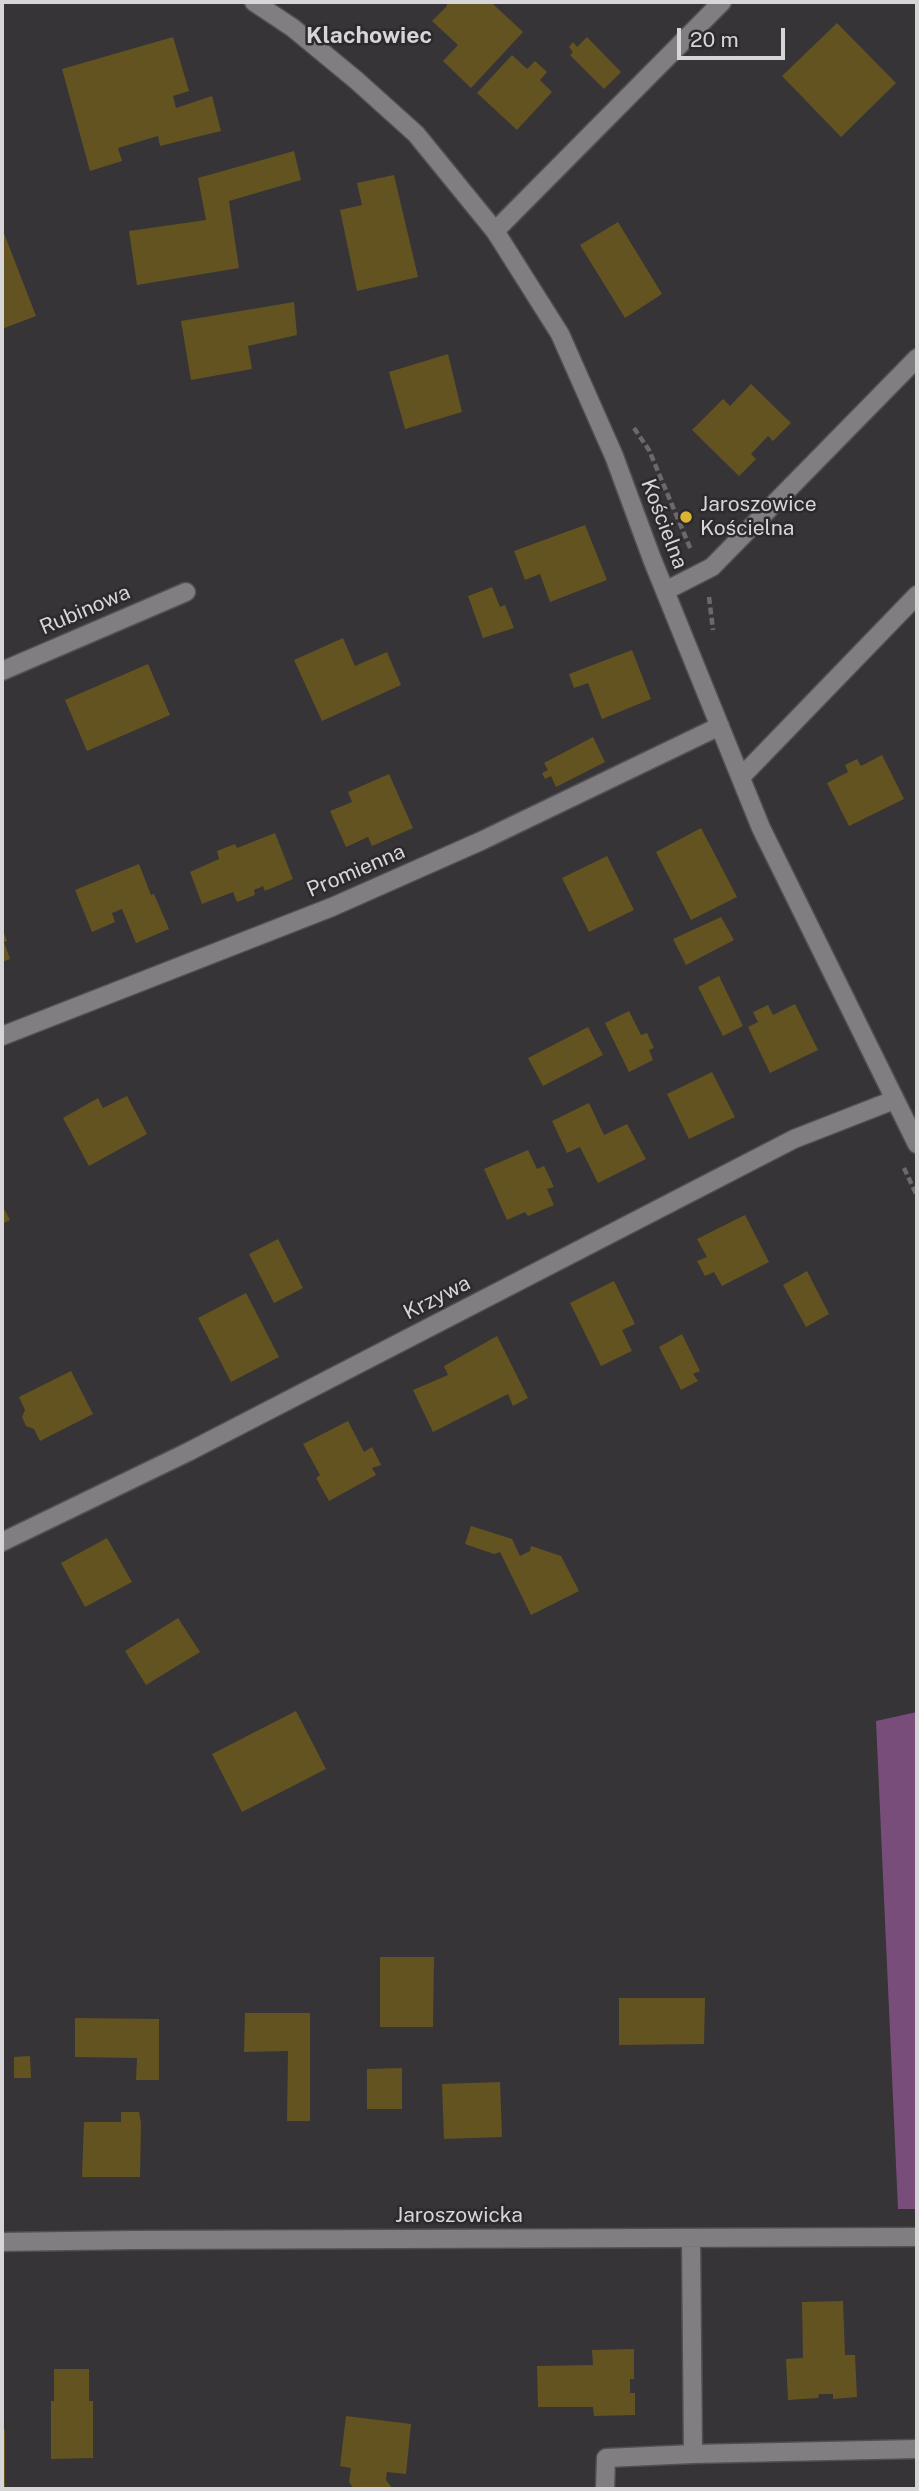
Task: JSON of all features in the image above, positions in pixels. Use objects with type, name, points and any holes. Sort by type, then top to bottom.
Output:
[{"type":"street","name":"Kościelna","points":[[254,2],[293,27],[416,134],[495,231],[560,334],[614,456],[665,591],[761,828],[917,1144]]},
{"type":"street","points":[[495,231],[722,2]]},
{"type":"street","points":[[665,591],[712,567],[917,358]]},
{"type":"street","name":"Rubinowa","points":[[2,671],[186,592]]},
{"type":"street","points":[[741,776],[917,595]]},
{"type":"street","name":"Promienna","points":[[2,1036],[332,907],[481,841],[720,726]]},
{"type":"street","name":"Krzywa","points":[[2,1542],[188,1452],[794,1139],[894,1100]]},
{"type":"street","name":"Jaroszowicka","points":[[2,2242],[134,2239],[917,2237]]},
{"type":"street","points":[[691,2238],[693,2454]]},
{"type":"street","points":[[605,2489],[606,2458],[917,2449]]},
{"type":"shaded area","points":[[917,1712],[917,2209],[898,2209],[876,1721]]},
{"type":"building","points":[[446,2],[495,2],[493,4],[523,32],[471,88],[443,61],[458,45],[432,21],[447,6]]},
{"type":"building","points":[[837,23],[896,83],[841,137],[782,76]]},
{"type":"building","points":[[173,37],[189,91],[173,96],[176,108],[212,96],[221,131],[160,146],[158,136],[118,148],[122,161],[90,171],[62,69]]},
{"type":"building","points":[[587,37],[621,72],[604,89],[570,55],[573,52],[569,47],[573,42],[577,47]]},
{"type":"building","points":[[512,55],[527,69],[535,61],[547,72],[540,80],[552,92],[517,130],[477,93]]},
{"type":"building","points":[[294,151],[301,180],[229,201],[239,268],[137,285],[129,231],[206,220],[198,178]]},
{"type":"building","points":[[394,175],[418,277],[357,291],[340,210],[362,205],[357,183]]},
{"type":"building","points":[[618,222],[662,294],[625,318],[580,245]]},
{"type":"building","points":[[2,228],[36,316],[2,329]]},
{"type":"building","points":[[294,302],[297,335],[248,346],[252,369],[191,380],[181,321]]},
{"type":"building","points":[[448,354],[462,412],[405,429],[389,372]]},
{"type":"building","points":[[751,384],[791,423],[773,441],[768,436],[751,454],[756,459],[739,476],[692,430],[723,399],[730,406]]},
{"type":"building","points":[[585,525],[607,580],[550,602],[540,574],[525,580],[514,551]]},
{"type":"building","points":[[492,587],[500,607],[505,605],[514,628],[483,638],[468,596]]},
{"type":"building","points":[[343,638],[355,666],[387,652],[401,685],[322,721],[294,660]]},
{"type":"building","points":[[632,650],[651,699],[602,719],[588,683],[574,688],[569,674]]},
{"type":"building","points":[[148,664],[170,715],[87,751],[65,700]]},
{"type":"building","points":[[593,737],[605,762],[556,787],[551,776],[545,779],[542,773],[548,770],[544,763]]},
{"type":"building","points":[[882,755],[904,799],[849,826],[827,783],[848,772],[845,765],[857,759],[861,766]]},
{"type":"building","points":[[389,774],[413,828],[372,846],[368,837],[346,847],[330,811],[352,802],[348,792]]},
{"type":"building","points":[[701,828],[737,897],[691,920],[656,852]]},
{"type":"building","points":[[275,833],[293,879],[265,891],[263,886],[254,890],[255,895],[237,902],[233,892],[202,904],[190,872],[219,859],[217,851],[235,844],[237,848]]},
{"type":"building","points":[[607,856],[634,910],[589,932],[562,878]]},
{"type":"building","points":[[139,864],[169,929],[136,943],[122,909],[112,913],[115,922],[92,932],[75,890]]},
{"type":"building","points":[[721,917],[734,940],[686,965],[673,939]]},
{"type":"building","points":[[2,928],[10,959],[2,962]]},
{"type":"building","points":[[719,976],[743,1026],[723,1036],[698,987]]},
{"type":"building","points":[[795,1004],[818,1050],[770,1073],[748,1027],[758,1022],[753,1012],[768,1005],[773,1015]]},
{"type":"building","points":[[629,1011],[641,1035],[647,1033],[654,1048],[649,1050],[653,1060],[629,1072],[605,1023]]},
{"type":"building","points":[[588,1027],[603,1055],[543,1086],[528,1058]]},
{"type":"building","points":[[712,1072],[735,1117],[689,1139],[667,1094]]},
{"type":"building","points":[[127,1096],[147,1134],[89,1166],[63,1118],[98,1098],[103,1108]]},
{"type":"building","points":[[589,1103],[604,1135],[627,1124],[646,1159],[598,1183],[580,1147],[567,1153],[552,1121]]},
{"type":"building","points":[[528,1150],[537,1169],[544,1166],[554,1187],[547,1189],[554,1205],[528,1216],[525,1212],[507,1220],[484,1169]]},
{"type":"building","points":[[2,1205],[10,1220],[2,1224]]},
{"type":"building","points":[[745,1215],[769,1262],[722,1286],[714,1272],[705,1276],[697,1261],[707,1257],[697,1239]]},
{"type":"building","points":[[278,1239],[303,1288],[274,1303],[249,1254]]},
{"type":"building","points":[[807,1271],[829,1314],[806,1327],[783,1285]]},
{"type":"building","points":[[614,1281],[635,1324],[622,1330],[632,1351],[601,1366],[570,1303]]},
{"type":"building","points":[[246,1293],[279,1357],[231,1382],[198,1318]]},
{"type":"building","points":[[682,1334],[700,1371],[693,1374],[698,1381],[681,1390],[659,1347]]},
{"type":"building","points":[[497,1336],[528,1398],[513,1406],[508,1394],[433,1432],[413,1390],[448,1375],[444,1366]]},
{"type":"building","points":[[71,1371],[93,1414],[40,1441],[34,1429],[26,1426],[22,1417],[25,1410],[19,1397]]},
{"type":"building","points":[[348,1421],[364,1452],[372,1447],[381,1465],[372,1468],[376,1475],[329,1501],[316,1478],[320,1475],[303,1444]]},
{"type":"building","points":[[471,1526],[512,1539],[520,1556],[530,1551],[531,1546],[561,1556],[579,1591],[531,1615],[500,1552],[494,1554],[465,1544]]},
{"type":"building","points":[[107,1538],[132,1582],[85,1607],[61,1563]]},
{"type":"building","points":[[178,1618],[200,1652],[146,1685],[125,1651]]},
{"type":"building","points":[[296,1711],[326,1769],[242,1812],[212,1754]]},
{"type":"building","points":[[380,1957],[434,1957],[433,2027],[380,2027]]},
{"type":"building","points":[[619,1998],[705,1998],[704,2044],[619,2045]]},
{"type":"building","points":[[245,2013],[310,2013],[310,2121],[287,2121],[288,2051],[244,2052]]},
{"type":"building","points":[[75,2018],[159,2019],[159,2080],[136,2080],[137,2058],[75,2057]]},
{"type":"building","points":[[30,2056],[31,2078],[14,2078],[14,2057]]},
{"type":"building","points":[[402,2068],[402,2109],[367,2109],[367,2069]]},
{"type":"building","points":[[500,2082],[502,2137],[444,2139],[442,2084]]},
{"type":"building","points":[[121,2112],[139,2112],[140,2177],[82,2177],[84,2122],[121,2122]]},
{"type":"building","points":[[843,2301],[845,2355],[855,2355],[857,2397],[833,2399],[833,2394],[819,2394],[818,2398],[788,2400],[786,2359],[803,2358],[802,2302]]},
{"type":"building","points":[[634,2349],[634,2379],[630,2379],[630,2393],[635,2393],[635,2415],[594,2416],[593,2407],[538,2407],[537,2366],[593,2365],[592,2350]]},
{"type":"building","points":[[54,2369],[89,2369],[89,2401],[93,2401],[93,2458],[51,2459]]},
{"type":"building","points":[[346,2416],[411,2424],[406,2474],[387,2472],[386,2480],[393,2489],[354,2489],[349,2482],[351,2468],[340,2466]]},
{"type":"building","points":[[2,2430],[5,2430],[5,2489],[2,2489]]},
{"type":"place","name":"Jaroszowice Kościelna","points":[[686,517]]},
{"type":"district","name":"Klachowiec","points":[[369,36]]}]
